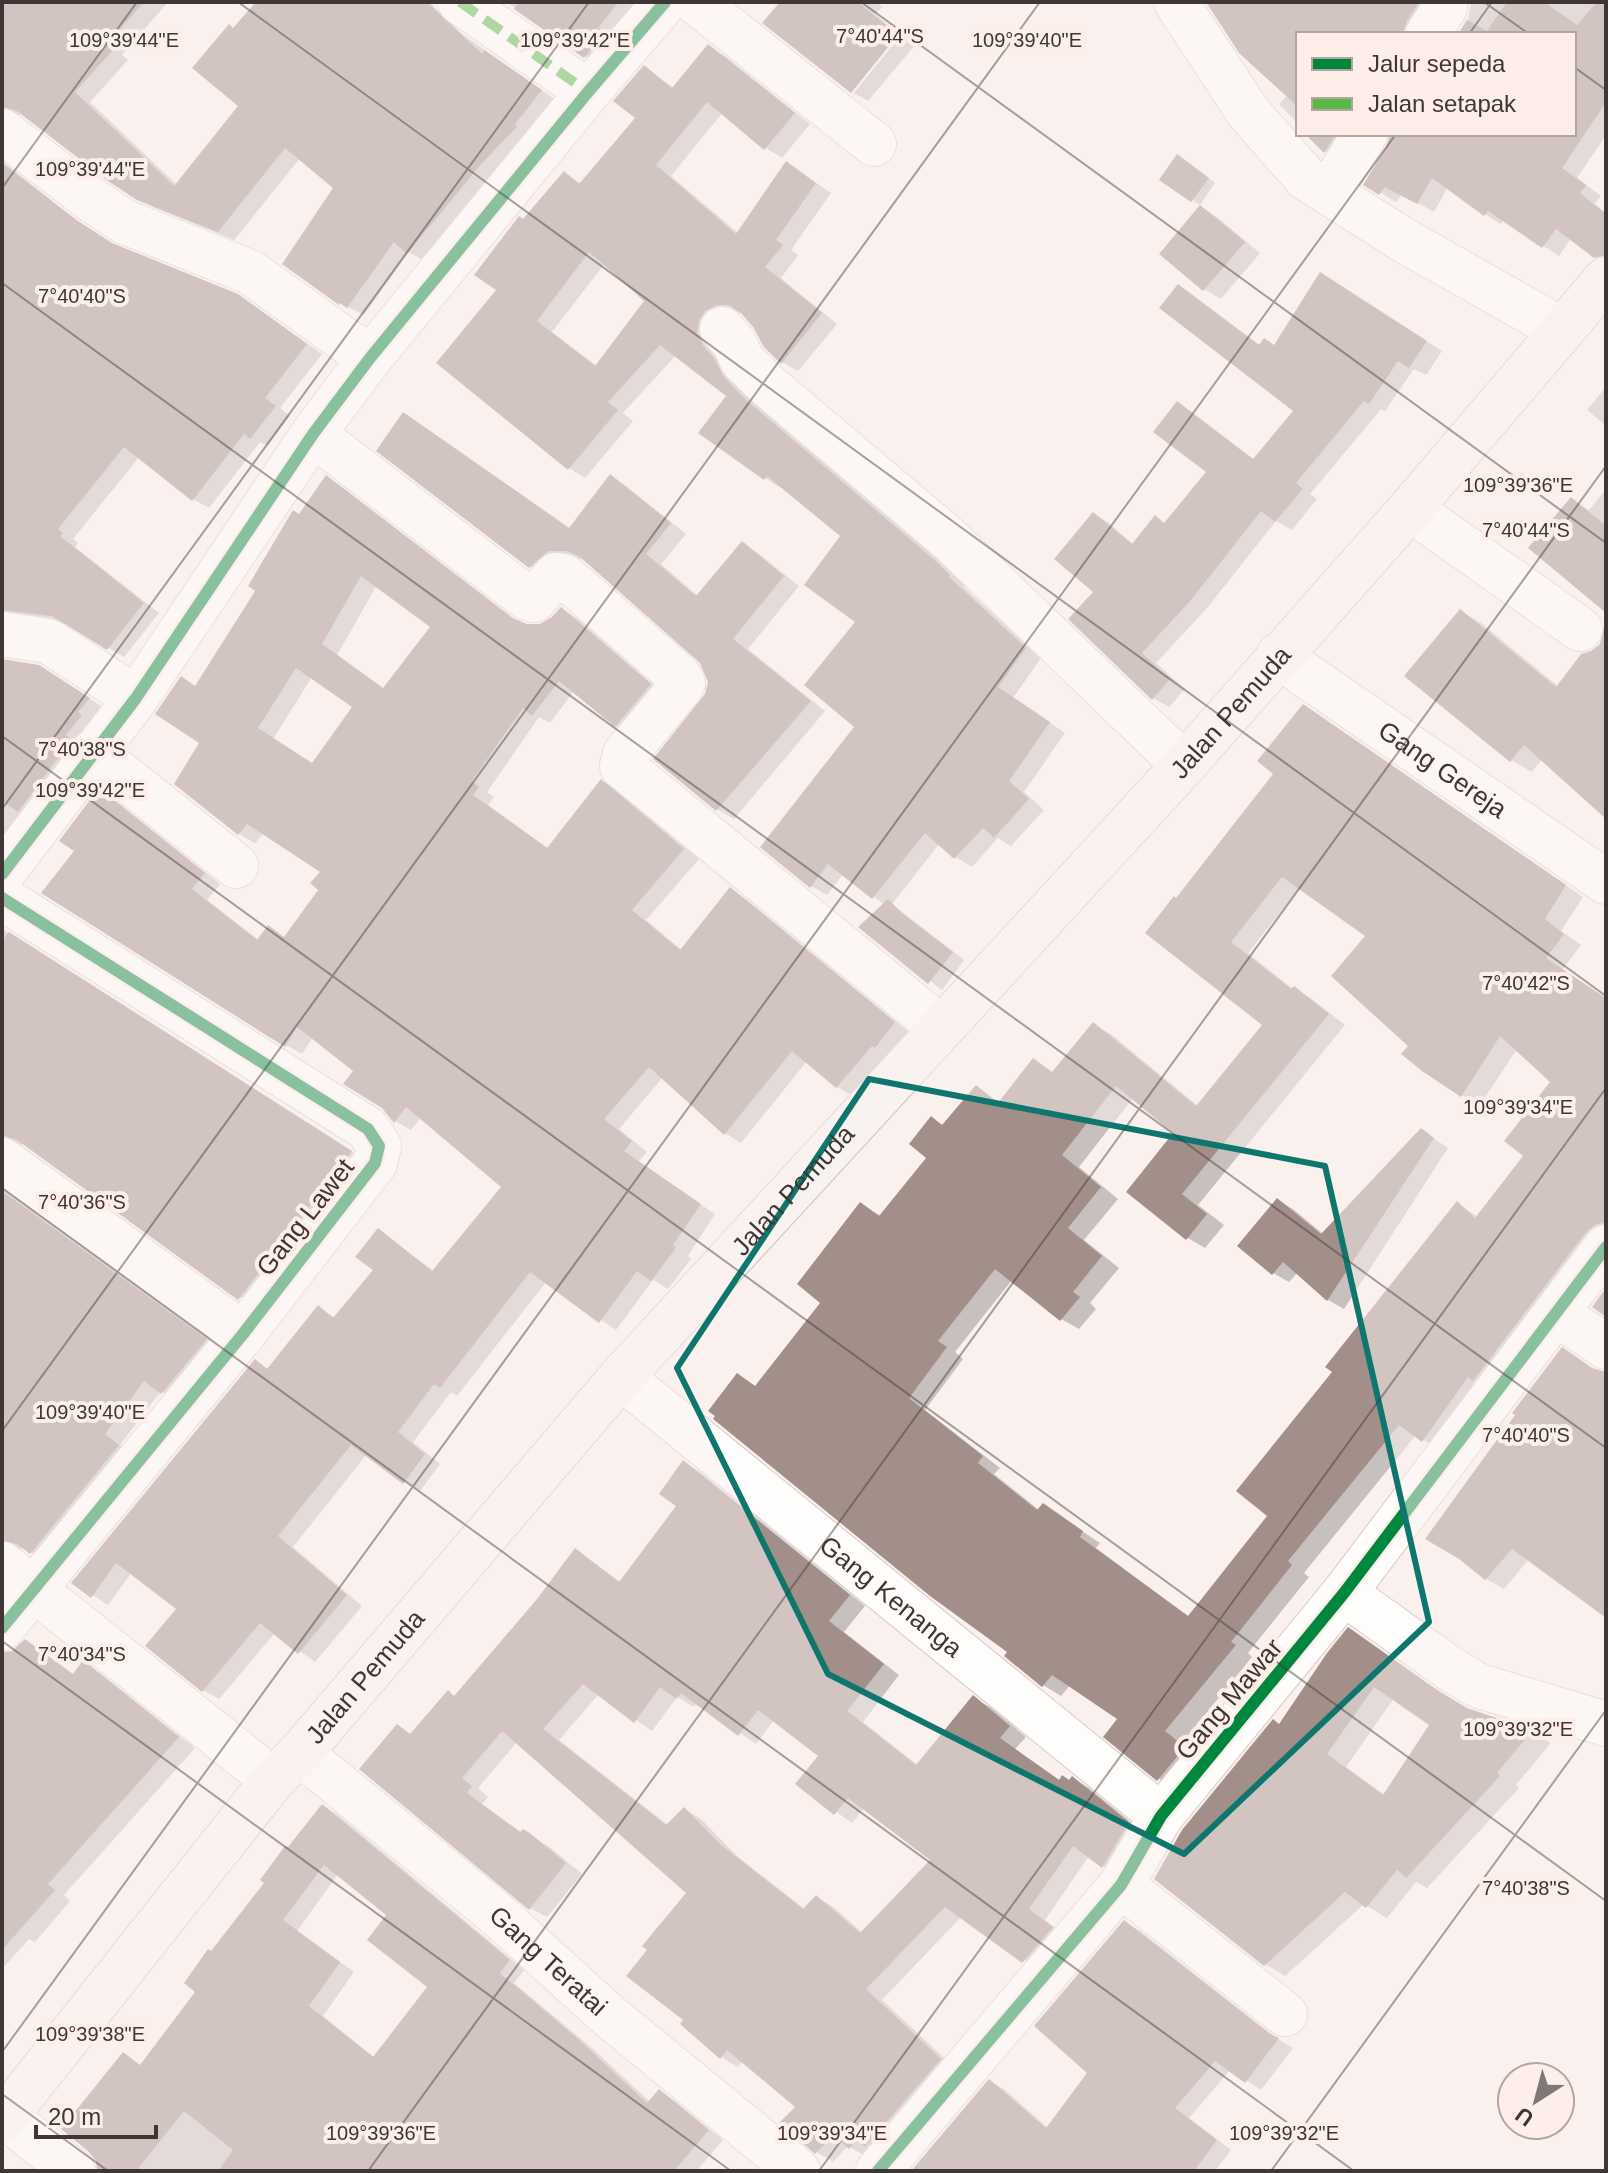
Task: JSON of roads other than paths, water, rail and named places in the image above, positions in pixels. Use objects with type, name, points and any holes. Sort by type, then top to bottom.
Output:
[{"type":"main road","name":"Jalan Pemuda","points":[[4,2119],[286,1766],[621,1377],[1184,765],[1410,509],[1606,279]]},
{"type":"street","points":[[460,2],[588,92]]},
{"type":"street","points":[[2,874],[136,698],[313,434],[370,358],[665,2]]},
{"type":"street","points":[[696,2],[874,144]]},
{"type":"street","points":[[1176,2],[1248,112],[1306,178],[1400,238],[1562,330]]},
{"type":"street","points":[[2,131],[109,213],[141,230],[250,272],[370,358]]},
{"type":"street","points":[[1329,192],[1364,136]]},
{"type":"street","points":[[722,329],[735,344],[742,360],[764,382],[948,538],[1184,765]]},
{"type":"street","points":[[313,434],[527,598],[534,600],[556,575],[564,576],[679,676],[683,683],[681,687],[625,754],[622,766],[941,1028]]},
{"type":"street","points":[[1410,509],[1580,629]]},
{"type":"street","points":[[2,634],[48,641],[136,698]]},
{"type":"street","name":"Gang Gereja","points":[[1278,656],[1606,882]]},
{"type":"street","points":[[93,752],[236,866]]},
{"type":"street","name":"Gang Lawet","points":[[2,898],[368,1129],[379,1146],[375,1163],[243,1334],[18,1576],[2,1628]]},
{"type":"street","points":[[2,1160],[243,1334]]},
{"type":"street","name":"Gang Mawar","points":[[878,2171],[1121,1885],[1161,1816],[1344,1593],[1606,1247]]},
{"type":"street","points":[[1556,1313],[1606,1347]]},
{"type":"street","name":"Gang Kenanga","points":[[621,1377],[1161,1816]]},
{"type":"street","name":"Gang Teratai","points":[[18,1576],[499,1916],[608,2015],[798,2171]]},
{"type":"street","points":[[1344,1593],[1479,1686],[1606,1724]]},
{"type":"street","points":[[1121,1885],[1285,2014]]},
{"type":"street","points":[[4,2119],[73,2171]]}]
